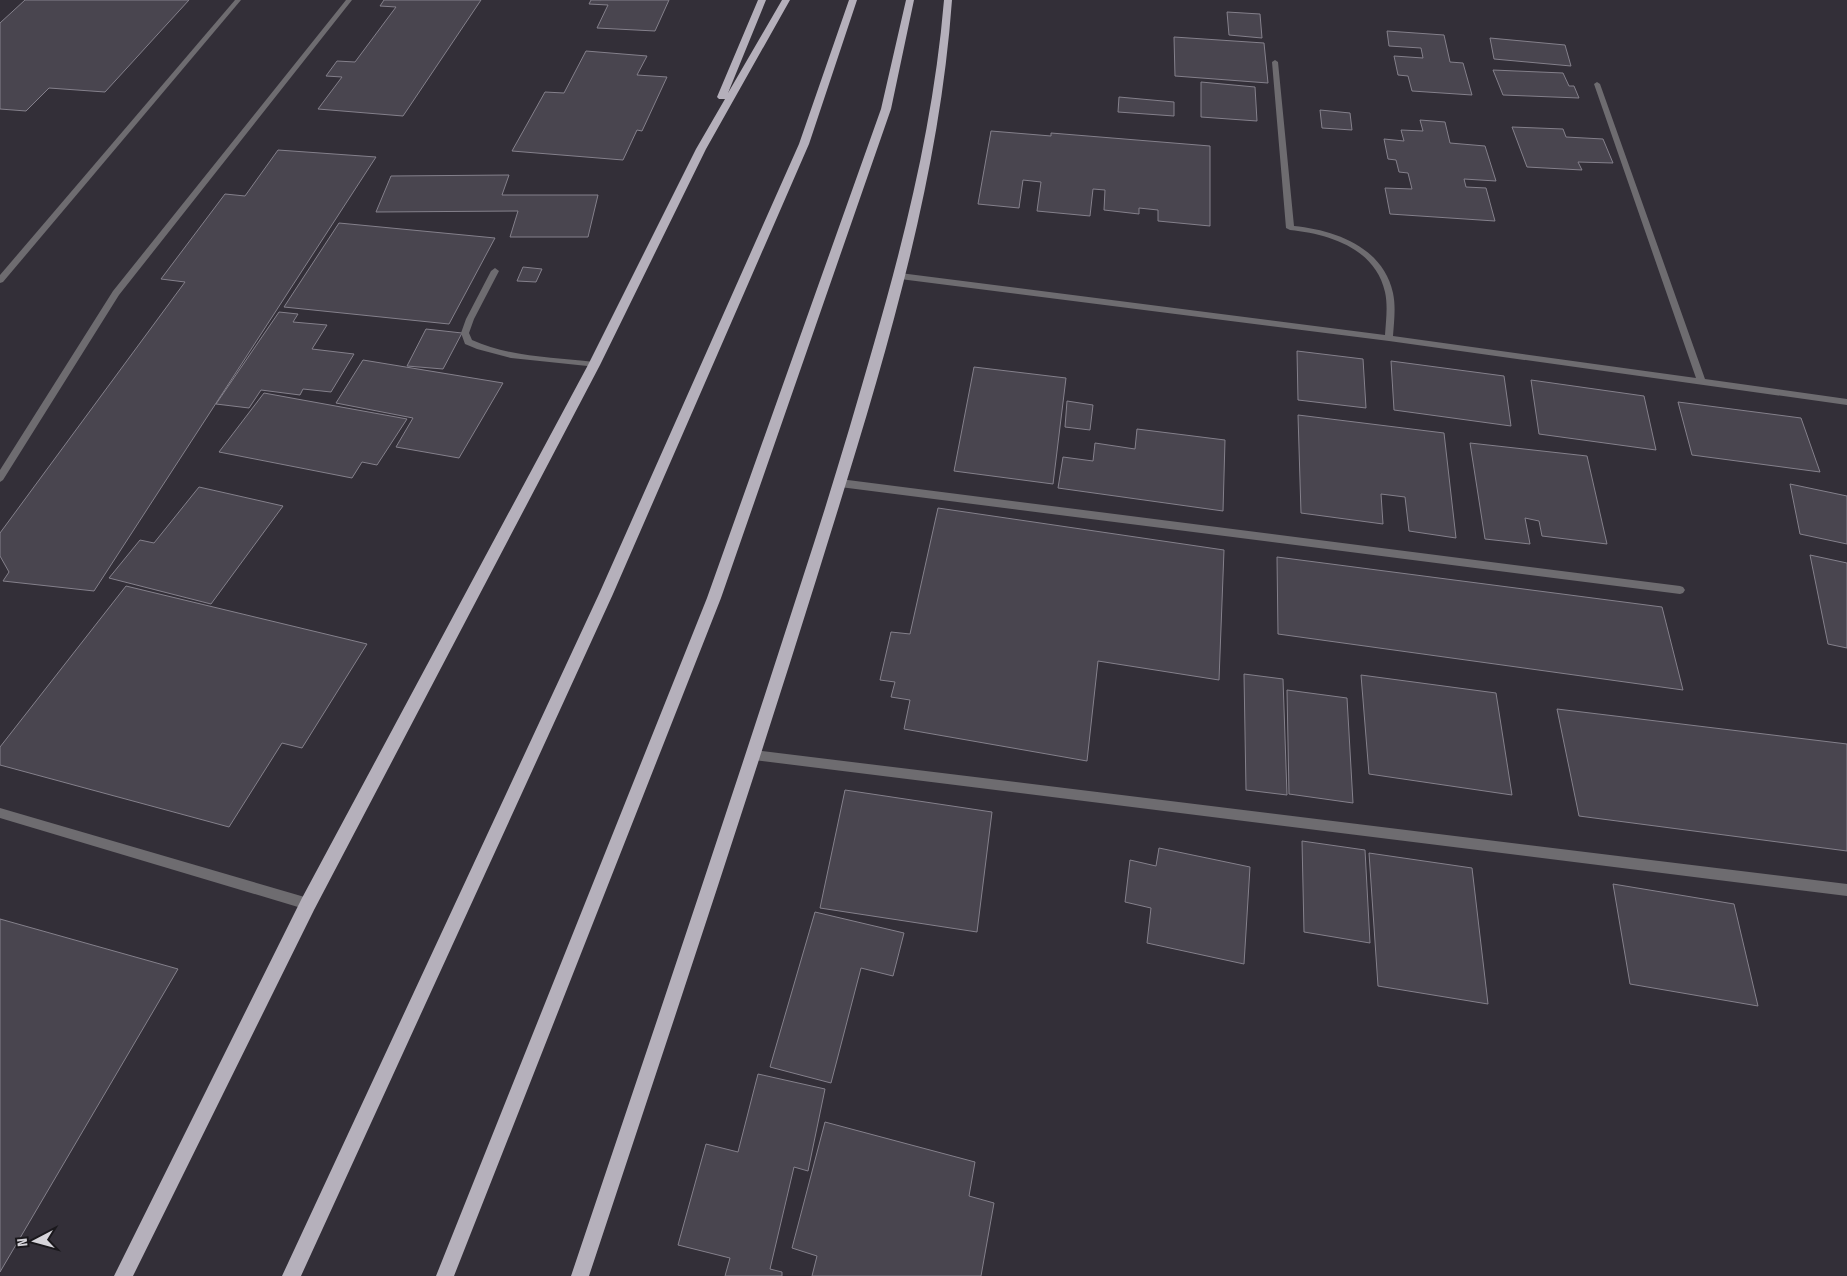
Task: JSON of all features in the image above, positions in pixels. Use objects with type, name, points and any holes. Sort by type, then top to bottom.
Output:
[{"type":"highway","points":[[701,149],[762,0]]},
{"type":"highway","points":[[123,1276],[308,904],[594,365],[701,149],[786,0]]},
{"type":"highway","points":[[291,1276],[606,594],[804,144],[853,0]]},
{"type":"highway","points":[[445,1276],[714,598],[886,108],[910,0]]},
{"type":"highway","points":[[580,1276],[754,755],[840,483],[900,276],[931,140],[946,39],[948,0]]},
{"type":"street","points":[[0,280],[238,0]]},
{"type":"street","points":[[0,478],[116,294],[349,0]]},
{"type":"street","points":[[1275,62],[1290,228],[1319,231],[1336,237],[1356,247],[1376,263],[1383,274],[1389,293],[1389,338]]},
{"type":"street","points":[[1597,84],[1702,382]]},
{"type":"street","points":[[495,271],[470,319],[465,333],[468,342],[477,347],[496,352],[594,365]]},
{"type":"street","points":[[900,276],[1389,338],[1847,402]]},
{"type":"street","points":[[840,483],[1680,590]]},
{"type":"street","points":[[754,755],[1847,890]]},
{"type":"street","points":[[0,814],[308,904]]},
{"type":"building","points":[[25,0],[189,0],[105,92],[49,88],[26,111],[0,109],[0,23]]},
{"type":"building","points":[[384,0],[481,0],[403,116],[318,109],[342,77],[326,76],[337,61],[355,62],[396,7],[380,6]]},
{"type":"building","points":[[591,0],[669,0],[655,31],[597,28],[608,5],[589,4]]},
{"type":"building","points":[[1227,12],[1260,14],[1262,38],[1229,35]]},
{"type":"building","points":[[1387,31],[1444,35],[1450,62],[1463,63],[1472,95],[1412,91],[1408,76],[1398,75],[1394,56],[1423,58],[1421,48],[1389,46]]},
{"type":"building","points":[[1174,37],[1264,43],[1268,83],[1175,76]]},
{"type":"building","points":[[1490,38],[1565,45],[1571,66],[1494,59]]},
{"type":"building","points":[[586,51],[647,56],[637,75],[667,77],[642,131],[637,130],[623,160],[512,151],[545,92],[564,93]]},
{"type":"building","points":[[1493,70],[1563,73],[1569,86],[1574,86],[1579,98],[1503,95]]},
{"type":"building","points":[[1201,82],[1255,87],[1257,121],[1201,117]]},
{"type":"building","points":[[1119,97],[1174,102],[1174,116],[1118,112]]},
{"type":"building","points":[[1320,110],[1350,113],[1352,130],[1322,128]]},
{"type":"building","points":[[1420,120],[1445,122],[1450,143],[1485,146],[1496,181],[1464,179],[1466,187],[1486,188],[1495,221],[1390,214],[1385,188],[1412,189],[1408,173],[1399,172],[1396,160],[1388,159],[1384,139],[1404,141],[1401,130],[1423,131]]},
{"type":"building","points":[[1512,127],[1563,129],[1566,137],[1603,139],[1613,163],[1578,162],[1582,170],[1527,167]]},
{"type":"building","points":[[991,131],[1051,136],[1051,133],[1210,146],[1210,226],[1158,221],[1158,210],[1139,208],[1139,214],[1104,210],[1105,190],[1093,189],[1090,216],[1037,211],[1041,182],[1023,180],[1019,208],[978,204]]},
{"type":"building","points":[[278,150],[376,157],[94,591],[3,581],[9,572],[0,556],[0,533],[185,282],[161,279],[225,194],[245,196]]},
{"type":"building","points":[[509,175],[502,195],[598,195],[588,237],[510,237],[518,211],[376,212],[391,176]]},
{"type":"building","points":[[339,223],[495,238],[449,324],[284,307]]},
{"type":"building","points":[[523,267],[542,269],[536,282],[517,281]]},
{"type":"building","points":[[279,312],[298,314],[293,322],[327,325],[312,349],[354,354],[331,392],[303,389],[300,395],[261,390],[249,408],[216,404]]},
{"type":"building","points":[[426,329],[462,333],[443,369],[407,366]]},
{"type":"building","points":[[1297,351],[1363,359],[1366,408],[1298,400]]},
{"type":"building","points":[[363,360],[503,383],[459,458],[396,447],[413,418],[336,403]]},
{"type":"building","points":[[1391,361],[1504,376],[1511,426],[1394,410]]},
{"type":"building","points":[[974,367],[1066,378],[1053,484],[954,471]]},
{"type":"building","points":[[1531,380],[1644,396],[1656,450],[1539,434]]},
{"type":"building","points":[[264,393],[407,419],[377,465],[362,462],[352,478],[219,452]]},
{"type":"building","points":[[1067,401],[1093,405],[1090,430],[1065,427]]},
{"type":"building","points":[[1678,402],[1801,418],[1820,472],[1692,455]]},
{"type":"building","points":[[1298,415],[1444,433],[1456,538],[1409,531],[1405,497],[1381,494],[1383,524],[1301,513]]},
{"type":"building","points":[[1137,429],[1225,440],[1223,511],[1058,488],[1063,457],[1093,461],[1095,443],[1135,449]]},
{"type":"building","points":[[1470,443],[1587,456],[1607,544],[1542,536],[1539,521],[1525,518],[1530,544],[1485,539]]},
{"type":"building","points":[[1790,484],[1847,496],[1847,544],[1800,534]]},
{"type":"building","points":[[199,487],[283,506],[211,604],[109,578],[140,540],[154,543]]},
{"type":"building","points":[[938,508],[1224,550],[1219,680],[1098,661],[1087,761],[904,729],[910,700],[891,697],[895,682],[880,680],[891,632],[910,634]]},
{"type":"building","points":[[1810,555],[1847,563],[1847,648],[1828,644]]},
{"type":"building","points":[[1277,557],[1662,607],[1683,690],[1278,634]]},
{"type":"building","points":[[126,586],[367,644],[302,748],[282,743],[229,827],[0,765],[0,747]]},
{"type":"building","points":[[1244,674],[1283,679],[1287,795],[1246,790]]},
{"type":"building","points":[[1361,675],[1496,693],[1512,795],[1369,774]]},
{"type":"building","points":[[1287,690],[1347,698],[1353,803],[1289,794]]},
{"type":"building","points":[[1557,709],[1847,744],[1847,851],[1579,816]]},
{"type":"building","points":[[845,790],[992,812],[977,932],[820,908]]},
{"type":"building","points":[[1302,841],[1365,850],[1370,943],[1304,932]]},
{"type":"building","points":[[1159,848],[1250,867],[1244,964],[1147,943],[1151,908],[1125,902],[1130,860],[1156,866]]},
{"type":"building","points":[[1369,853],[1472,868],[1488,1004],[1378,986]]},
{"type":"building","points":[[1613,884],[1734,904],[1758,1006],[1630,984]]},
{"type":"building","points":[[815,912],[904,933],[893,976],[861,968],[831,1083],[770,1067]]},
{"type":"building","points":[[0,919],[178,969],[0,1272]]},
{"type":"building","points":[[758,1074],[825,1089],[808,1171],[794,1167],[770,1269],[782,1272],[782,1276],[725,1276],[730,1258],[678,1245],[706,1144],[738,1152]]},
{"type":"building","points":[[825,1122],[975,1162],[969,1196],[994,1203],[981,1276],[812,1276],[817,1256],[792,1248]]}]
